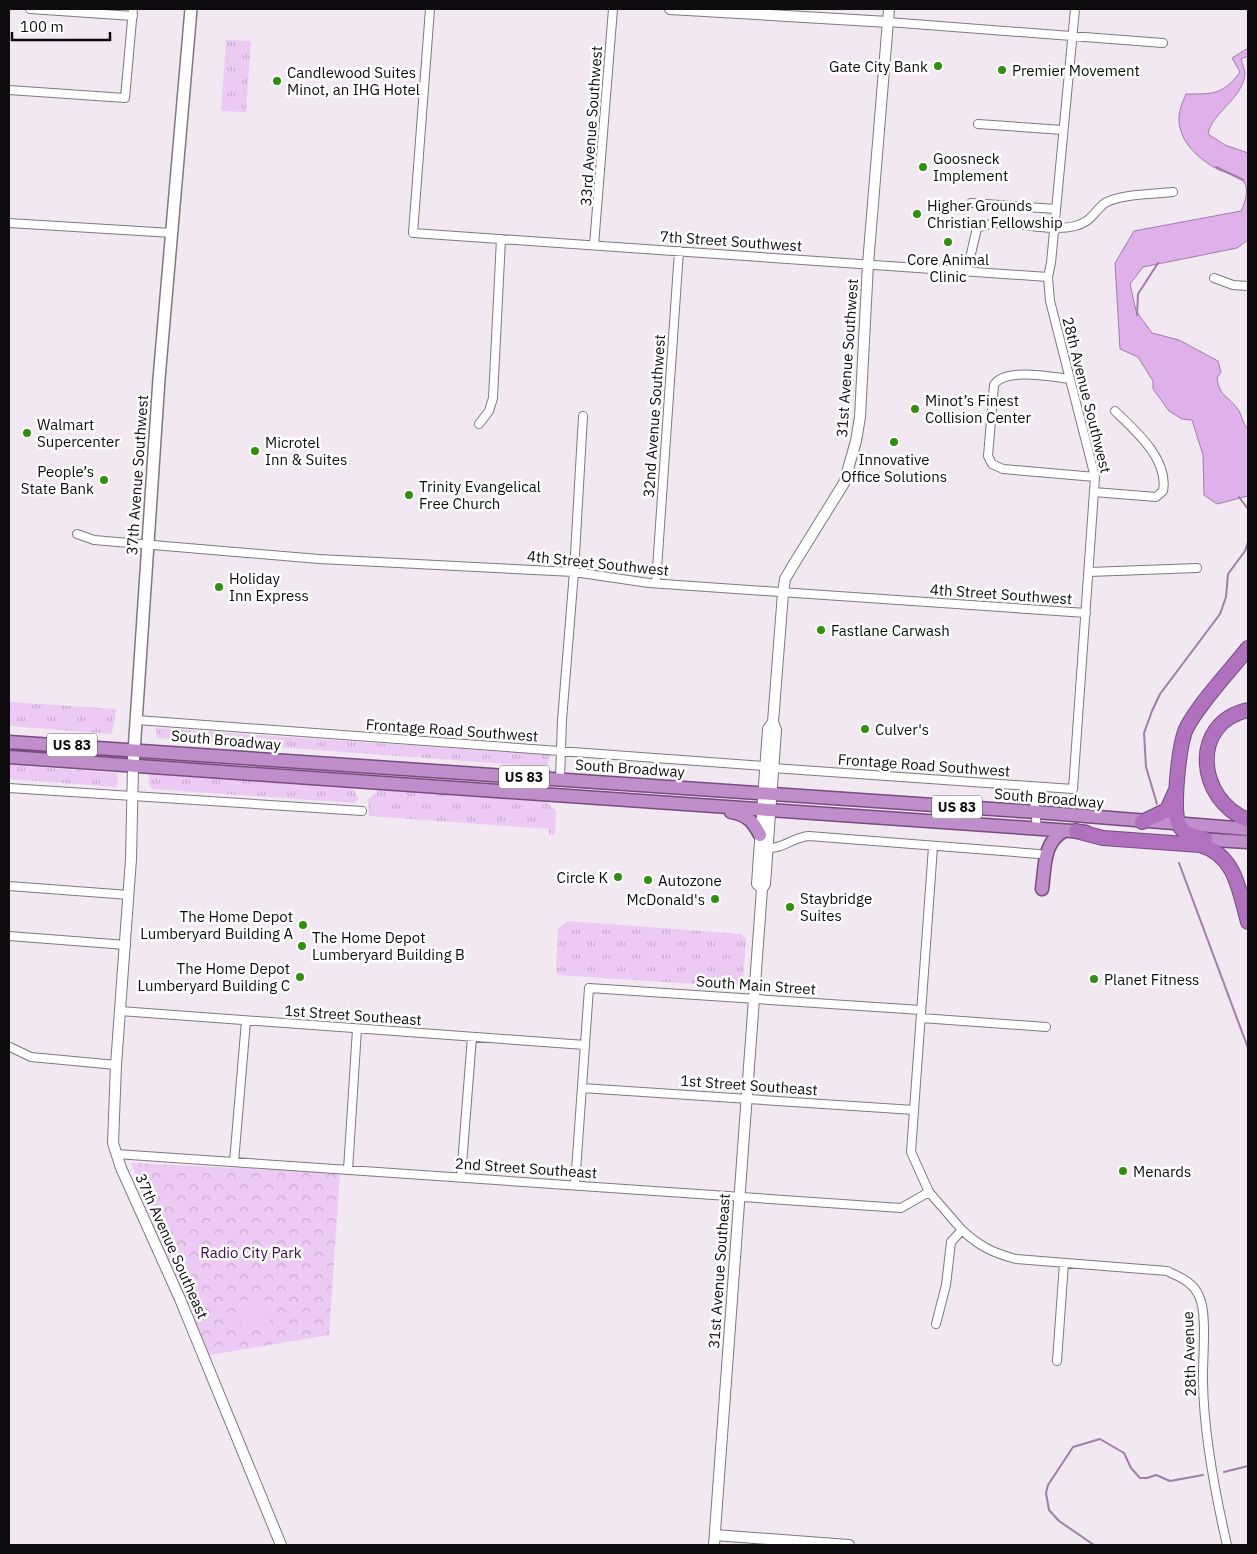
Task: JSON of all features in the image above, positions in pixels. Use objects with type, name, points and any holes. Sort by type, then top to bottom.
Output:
[{"type":"highway","points":[[1205,839],[1185,831],[1178,824],[1177,786],[1182,740],[1187,726],[1248,648]]},
{"type":"highway","points":[[1248,710],[1238,713],[1221,724],[1211,741],[1206,768],[1208,782],[1219,799],[1231,812],[1248,820]]},
{"type":"highway","name":"South Broadway","points":[[9,742],[134,749],[704,790],[767,801],[1037,829],[1248,842]]},
{"type":"highway","name":"South Broadway","points":[[9,757],[700,805],[767,801],[881,801],[1248,830]]},
{"type":"highway","points":[[366,782],[367,774],[375,772],[444,778],[488,775]]},
{"type":"highway","points":[[438,787],[491,782],[554,786],[559,784],[560,779]]},
{"type":"highway","points":[[564,796],[567,787],[571,786],[640,791],[704,790]]},
{"type":"highway","points":[[1142,822],[1167,810],[1177,786]]},
{"type":"highway","points":[[638,801],[684,798],[767,801]]},
{"type":"highway","points":[[700,805],[708,809],[742,814],[750,819],[760,835]]},
{"type":"highway","points":[[1042,889],[1047,851],[1056,835],[1070,831],[1103,838],[1200,845],[1220,853],[1228,862],[1248,922]]},
{"type":"main road","name":"37th Avenue Southwest","points":[[133,767],[148,544],[191,9]]},
{"type":"street","points":[[9,90],[126,98],[133,12],[30,9]]},
{"type":"street","name":"7th Street Southwest","points":[[430,9],[413,233],[1048,276]]},
{"type":"street","name":"33rd Avenue Southwest","points":[[594,245],[613,9]]},
{"type":"street","points":[[670,9],[746,11],[1163,43]]},
{"type":"street","name":"31st Avenue Southwest","points":[[753,998],[762,890],[765,884],[768,848],[767,801],[769,767],[776,730],[773,722],[783,593],[789,573],[836,499],[851,463],[860,417],[868,264],[889,9]]},
{"type":"street","name":"28th Avenue Southwest","points":[[1073,789],[1095,477],[1050,301],[1048,276],[1075,9]]},
{"type":"street","points":[[978,124],[1063,130]]},
{"type":"street","points":[[967,271],[977,228],[990,223],[1054,228],[1076,226],[1091,219],[1105,203],[1119,198],[1173,192]]},
{"type":"street","points":[[971,203],[1056,209]]},
{"type":"street","points":[[9,223],[172,233]]},
{"type":"street","points":[[479,424],[489,411],[493,398],[501,239]]},
{"type":"street","name":"32nd Avenue Southwest","points":[[656,584],[679,251]]},
{"type":"street","points":[[1214,278],[1233,285],[1248,286]]},
{"type":"street","points":[[1070,379],[1018,375],[1001,378],[994,385],[988,456],[992,464],[1002,469],[1095,477]]},
{"type":"street","points":[[1094,492],[1156,496],[1163,491],[1165,480],[1158,461],[1136,431],[1115,411]]},
{"type":"street","points":[[560,779],[560,751],[574,572],[583,416]]},
{"type":"street","name":"4th Street Southwest","points":[[77,534],[94,540],[390,564],[574,572],[656,584],[1086,613]]},
{"type":"street","points":[[1089,572],[1197,568]]},
{"type":"street","name":"Frontage Road Southwest","points":[[137,720],[1073,789]]},
{"type":"street","name":"37th Avenue Southwest","points":[[126,945],[133,767]]},
{"type":"street","points":[[1033,787],[1037,829]]},
{"type":"street","points":[[9,788],[362,811]]},
{"type":"street","name":"31st Avenue Southwest","points":[[762,890],[757,884],[760,835],[767,801]]},
{"type":"street","points":[[768,848],[780,848],[801,837],[809,836],[1039,854]]},
{"type":"street","name":"28th Avenue","points":[[934,847],[911,1152],[929,1192],[962,1230],[979,1246],[994,1254],[1016,1259],[1167,1271],[1186,1280],[1200,1296],[1204,1332],[1203,1384],[1206,1412],[1218,1504],[1227,1545]]},
{"type":"street","points":[[9,886],[129,895]]},
{"type":"street","points":[[9,936],[126,945]]},
{"type":"street","name":"37th Avenue Southeast","points":[[126,945],[112,1131],[116,1154],[180,1299],[282,1545]]},
{"type":"street","name":"South Main Street","points":[[585,1045],[589,988],[753,998],[1046,1027]]},
{"type":"street","name":"31st Avenue Southeast","points":[[715,1540],[753,998]]},
{"type":"street","name":"1st Street Southeast","points":[[120,1010],[246,1021],[585,1045]]},
{"type":"street","points":[[234,1162],[246,1021]]},
{"type":"street","points":[[348,1170],[357,1029]]},
{"type":"street","points":[[461,1177],[472,1037]]},
{"type":"street","points":[[575,1185],[585,1045]]},
{"type":"street","points":[[10,1048],[31,1057],[116,1065]]},
{"type":"street","name":"1st Street Southeast","points":[[582,1088],[914,1110]]},
{"type":"street","name":"2nd Street Southeast","points":[[116,1154],[901,1208],[929,1192]]},
{"type":"street","points":[[936,1324],[946,1285],[951,1242],[962,1230]]},
{"type":"street","points":[[1057,1361],[1064,1263]]},
{"type":"street","points":[[715,1540],[848,1545]]},
{"type":"green space","points":[[226,40],[251,41],[246,112],[221,111]]},
{"type":"green space","points":[[9,702],[116,709],[112,734],[9,726]]},
{"type":"green space","points":[[156,728],[550,755],[547,767],[157,738]]},
{"type":"green space","points":[[9,765],[117,773],[118,782],[116,787],[9,779]]},
{"type":"green space","points":[[151,773],[352,787],[359,799],[354,803],[152,789],[148,782]]},
{"type":"green space","points":[[380,788],[546,801],[556,811],[555,835],[549,835],[549,829],[369,816],[368,800]]},
{"type":"green space","points":[[568,921],[741,934],[746,939],[743,980],[740,987],[558,975],[556,973],[558,928]]},
{"type":"green space","name":"Radio City Park","points":[[131,1163],[340,1173],[329,1335],[204,1356],[185,1312]]},
{"type":"green space","points":[[264,1299],[272,1311],[269,1325],[241,1327],[238,1301]]},
{"type":"shaded area","points":[[1248,48],[1248,56],[1241,59],[1245,71],[1243,83],[1233,99],[1215,119],[1208,134],[1225,145],[1248,153],[1248,240],[1237,248],[1143,267],[1130,284],[1136,311],[1152,333],[1179,340],[1218,361],[1221,372],[1217,378],[1220,389],[1237,408],[1248,429],[1248,496],[1217,504],[1204,495],[1203,455],[1192,420],[1182,419],[1169,411],[1153,389],[1153,381],[1138,357],[1120,349],[1115,263],[1134,231],[1241,211],[1246,195],[1244,182],[1236,176],[1212,166],[1192,149],[1182,134],[1179,117],[1180,108],[1186,94],[1217,92],[1234,80],[1240,72],[1232,58]]},
{"type":"waterway","points":[[1216,167],[1243,180]]},
{"type":"waterway","points":[[1137,315],[1138,294],[1158,263]]},
{"type":"waterway","points":[[1239,497],[1248,509]]},
{"type":"waterway","points":[[1157,804],[1146,767],[1144,733],[1160,694],[1220,614],[1226,597],[1228,574],[1245,551],[1248,542]]},
{"type":"waterway","points":[[1179,863],[1248,1048]]},
{"type":"waterway","points":[[1094,1545],[1059,1521],[1049,1510],[1046,1493],[1048,1485],[1073,1447],[1100,1439],[1124,1453],[1131,1468],[1140,1478],[1156,1475],[1170,1481],[1203,1475]]},
{"type":"waterway","points":[[1224,1472],[1248,1466]]},
{"type":"place","name":"Gate City Bank","points":[[938,66]]},
{"type":"place","name":"Premier Movement","points":[[1002,70]]},
{"type":"place","name":"Candlewood Suites Minot, an IHG Hotel","points":[[277,81]]},
{"type":"place","name":"Goosneck Implement","points":[[923,167]]},
{"type":"place","name":"Higher Grounds Christian Fellowship","points":[[917,214]]},
{"type":"place","name":"Core Animal Clinic","points":[[948,242]]},
{"type":"place","name":"Minot’s Finest Collision Center","points":[[915,409]]},
{"type":"place","name":"Walmart Supercenter","points":[[27,433]]},
{"type":"place","name":"Innovative Office Solutions","points":[[894,442]]},
{"type":"place","name":"Microtel Inn & Suites","points":[[255,451]]},
{"type":"place","name":"People’s State Bank","points":[[104,480]]},
{"type":"place","name":"Trinity Evangelical Free Church","points":[[409,495]]},
{"type":"place","name":"Holiday Inn Express","points":[[219,587]]},
{"type":"place","name":"Fastlane Carwash","points":[[821,630]]},
{"type":"place","name":"Culver's","points":[[865,729]]},
{"type":"place","name":"Circle K","points":[[618,877]]},
{"type":"place","name":"Autozone","points":[[648,880]]},
{"type":"place","name":"McDonald's","points":[[715,899]]},
{"type":"place","name":"Staybridge Suites","points":[[790,907]]},
{"type":"place","name":"The Home Depot Lumberyard Building A","points":[[303,925]]},
{"type":"place","name":"The Home Depot Lumberyard Building B","points":[[302,946]]},
{"type":"place","name":"The Home Depot Lumberyard Building C","points":[[300,977]]},
{"type":"place","name":"Planet Fitness","points":[[1094,979]]},
{"type":"place","name":"Menards","points":[[1123,1171]]}]
